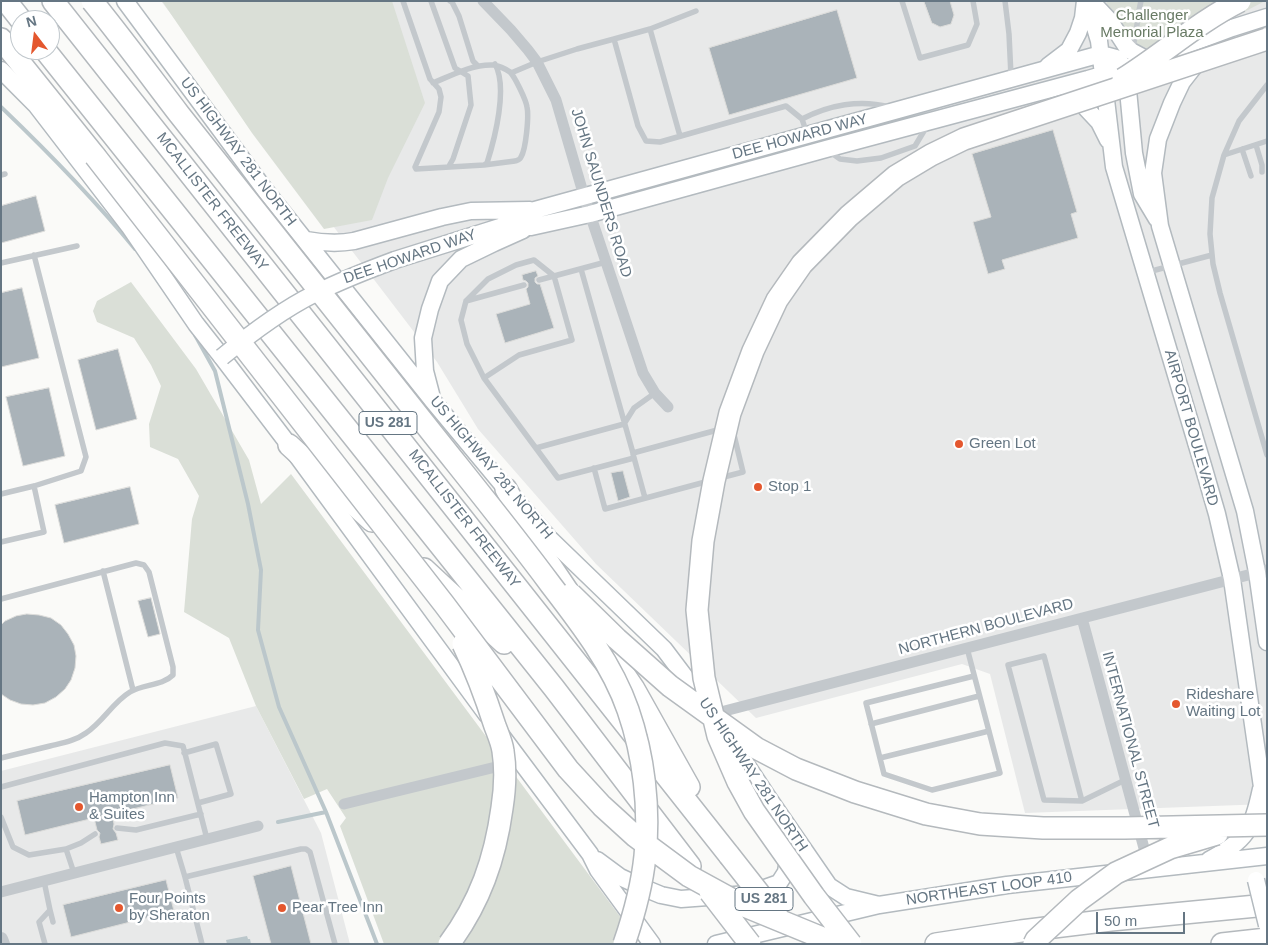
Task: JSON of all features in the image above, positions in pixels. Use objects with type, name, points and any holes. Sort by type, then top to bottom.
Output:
[{"type":"highway","name":"MCALLISTER FREEWAY","points":[[53,1],[799,944]]},
{"type":"highway","points":[[92,1],[176,110],[524,549],[604,659],[628,711],[639,750],[645,793],[647,833],[645,857],[637,904],[624,944]]},
{"type":"highway","points":[[1096,96],[1240,1]]},
{"type":"highway","points":[[1,39],[96,156],[444,604],[568,769],[602,806],[635,836],[689,876],[742,905],[837,944]]},
{"type":"highway","points":[[851,944],[814,896],[754,811],[738,782],[718,736],[704,678],[697,610],[703,541],[714,481],[730,412],[753,350],[777,300],[802,264],[849,216],[896,176],[964,139],[1267,39]]},
{"type":"highway","points":[[1,49],[36,105]]},
{"type":"highway","name":"US 281","points":[[53,60],[554,688],[750,944]]},
{"type":"highway","points":[[289,445],[554,688]]},
{"type":"highway","points":[[506,489],[538,547],[634,689],[726,850]]},
{"type":"highway","points":[[524,549],[617,639],[670,686],[756,748],[796,769],[856,792],[926,814],[980,824],[1043,828],[1267,825]]},
{"type":"highway","points":[[444,604],[469,656],[488,703],[503,750],[505,772],[500,828],[488,874],[469,914],[449,944]]},
{"type":"highway","points":[[1034,944],[1079,900],[1116,873],[1170,848],[1244,826]]},
{"type":"highway","points":[[936,944],[1111,920],[1267,905]]},
{"type":"highway","points":[[1222,944],[1267,939]]},
{"type":"main road","name":"US HIGHWAY 281 NORTH","points":[[125,1],[265,190],[433,401],[506,489],[549,538],[664,648],[713,714],[829,886],[846,897],[879,905]]},
{"type":"main road","points":[[1042,70],[1068,50],[1078,33],[1086,1]]},
{"type":"main road","name":"AIRPORT BOULEVARD","points":[[1086,1],[1100,41],[1114,167],[1209,487],[1232,579],[1262,787],[1267,806]]},
{"type":"main road","points":[[1091,1],[1109,20],[1131,51],[1148,60]]},
{"type":"main road","name":"DEE HOWARD WAY","points":[[500,227],[531,227],[590,214],[1126,69],[1267,16]]},
{"type":"main road","name":"AIRPORT BOULEVARD","points":[[1232,28],[1202,57],[1182,82],[1158,139],[1154,173],[1160,226],[1262,571],[1266,633]]},
{"type":"main road","points":[[1102,54],[1116,58],[1126,69],[1134,153],[1142,194],[1160,226]]},
{"type":"main road","name":"DEE HOWARD WAY","points":[[222,357],[272,320],[312,295],[345,279],[395,260],[500,227],[535,210],[805,130],[898,110],[1102,54]]},
{"type":"main road","points":[[1,70],[36,105],[129,226],[196,324],[289,445],[590,854],[598,870],[652,944]]},
{"type":"main road","points":[[931,121],[956,105],[1010,87],[1011,79]]},
{"type":"main road","points":[[1045,91],[1068,94],[1084,106],[1099,122],[1112,148]]},
{"type":"main road","points":[[306,240],[326,244],[341,243],[471,211],[535,210]]},
{"type":"main road","points":[[433,401],[425,371],[422,338],[440,281],[461,259],[531,227]]},
{"type":"main road","points":[[1202,864],[1227,850],[1244,835],[1257,810],[1262,787]]},
{"type":"main road","points":[[590,854],[620,877],[661,895],[681,899],[748,894],[779,882],[786,872],[790,846],[767,796]]},
{"type":"main road","name":"NORTHEAST LOOP 410","points":[[716,944],[879,905],[1007,885],[1267,856]]},
{"type":"main road","points":[[1226,861],[1252,871],[1267,926]]},
{"type":"street","name":"JOHN SAUNDERS ROAD","points":[[483,1],[512,30],[537,62],[556,100],[584,196],[643,373],[655,393],[668,407]]},
{"type":"street","points":[[805,130],[818,151]]},
{"type":"street","name":"NORTHERN BOULEVARD","points":[[713,714],[1262,571]]},
{"type":"street","name":"INTERNATIONAL STREET","points":[[1082,618],[1150,870]]},
{"type":"street","points":[[344,804],[520,760]]},
{"type":"street","points":[[1,892],[258,826]]},
{"type":"street","points":[[1,940],[3,944]]},
{"type":"lane","points":[[403,1],[430,79],[439,89],[441,97],[439,112],[415,166],[416,169],[484,164],[520,159],[526,140],[528,116],[522,92],[511,73],[495,64],[478,66],[434,83]]},
{"type":"lane","points":[[432,1],[455,68],[468,76],[471,105],[450,166]]},
{"type":"lane","points":[[450,1],[459,16],[473,61],[478,66]]},
{"type":"lane","points":[[902,1],[920,58],[968,45],[977,24],[973,1]]},
{"type":"lane","points":[[1004,1],[1009,34],[1011,79]]},
{"type":"lane","points":[[1126,69],[1135,39],[1141,1]]},
{"type":"lane","points":[[511,73],[577,48],[650,29],[696,11]]},
{"type":"lane","points":[[650,29],[680,136]]},
{"type":"lane","points":[[614,39],[638,126],[646,141],[660,142],[786,106],[805,130]]},
{"type":"lane","points":[[484,164],[487,163],[498,116],[500,82],[498,69],[495,64]]},
{"type":"lane","points":[[1267,85],[1239,121],[1224,155],[1212,198],[1210,234],[1212,255],[1220,293],[1267,455]]},
{"type":"lane","points":[[818,151],[840,159],[857,161],[881,158],[915,146],[931,121]]},
{"type":"lane","points":[[1224,155],[1267,141]]},
{"type":"lane","points":[[1256,145],[1262,165],[1262,172]]},
{"type":"lane","points":[[1242,149],[1251,176]]},
{"type":"lane","points":[[1,263],[77,246]]},
{"type":"lane","points":[[1146,273],[1212,255]]},
{"type":"lane","points":[[1,494],[82,471],[86,457],[34,256]]},
{"type":"lane","points":[[484,378],[519,355],[572,340],[554,276],[534,260],[516,265],[488,278],[466,301],[461,320],[467,344],[484,378],[558,478],[732,426],[743,472],[605,508],[594,468]]},
{"type":"lane","points":[[539,280],[606,262]]},
{"type":"lane","points":[[581,269],[645,498]]},
{"type":"lane","points":[[466,301],[524,285]]},
{"type":"lane","points":[[536,448],[624,424],[634,408],[655,393]]},
{"type":"lane","points":[[1,542],[44,532],[34,486]]},
{"type":"lane","points":[[1,599],[136,563],[144,566],[149,572],[173,667],[173,675],[168,680],[133,690],[122,697],[84,735],[72,740],[1,758]]},
{"type":"lane","points":[[103,571],[133,690]]},
{"type":"lane","points":[[967,648],[1000,773],[932,790],[884,774],[866,703],[974,676]]},
{"type":"lane","points":[[1082,801],[1044,656],[1008,665],[1044,800],[1082,801],[1125,780]]},
{"type":"lane","points":[[871,724],[980,696]]},
{"type":"lane","points":[[880,758],[989,731]]},
{"type":"lane","points":[[1,787],[165,743],[183,746],[207,839]]},
{"type":"lane","points":[[184,753],[216,744],[231,794],[198,803]]},
{"type":"lane","points":[[117,828],[136,830],[200,814]]},
{"type":"lane","points":[[1,817],[13,847],[29,855],[66,849],[81,843],[95,834]]},
{"type":"lane","points":[[176,847],[202,944]]},
{"type":"lane","points":[[66,849],[74,873]]},
{"type":"lane","points":[[185,877],[306,849],[310,852],[335,944]]},
{"type":"lane","points":[[44,881],[53,922]]},
{"type":"lane","points":[[45,944],[39,922],[50,910]]},
{"type":"shaded area","points":[[161,1],[1267,1],[1267,804],[1025,813],[990,674],[962,664],[756,718],[596,564],[478,429],[437,362]]},
{"type":"shaded area","points":[[256,706],[321,833],[350,944],[1,944],[1,771]]},
{"type":"shaded area","points":[[247,936],[251,944],[227,944],[226,940]]},
{"type":"green space","points":[[162,1],[392,1],[425,103],[388,178],[372,220],[324,229],[252,133]]},
{"type":"green space","name":"Challenger Memorial Plaza","points":[[1106,1],[1265,1],[1242,13],[1151,50],[1123,38]]},
{"type":"green space","points":[[131,282],[196,369],[249,460],[261,504],[291,474],[633,934],[635,944],[384,944],[340,826],[346,818],[327,789],[304,799],[256,706],[229,638],[184,612],[192,519],[199,496],[178,459],[150,447],[149,424],[161,386],[151,365],[134,338],[97,322],[93,311],[97,301]]},
{"type":"building","points":[[924,1],[950,1],[954,15],[951,24],[940,27],[932,23]]},
{"type":"building","points":[[837,10],[857,78],[729,115],[709,48]]},
{"type":"building","points":[[1053,130],[1077,212],[1071,214],[1078,238],[1002,260],[1005,269],[988,274],[973,222],[991,217],[972,154]]},
{"type":"building","points":[[36,196],[45,231],[1,243],[1,206]]},
{"type":"building","points":[[536,271],[538,276],[535,278],[535,282],[540,284],[554,328],[505,343],[496,314],[530,304],[526,289],[528,283],[523,280],[522,275]]},
{"type":"building","points":[[22,288],[39,358],[1,367],[1,293]]},
{"type":"building","points":[[118,349],[137,419],[96,430],[78,360]]},
{"type":"building","points":[[49,388],[65,456],[23,466],[6,397]]},
{"type":"building","points":[[623,471],[630,497],[618,501],[611,473]]},
{"type":"building","points":[[130,487],[139,524],[64,543],[55,505]]},
{"type":"building","points":[[151,598],[160,634],[148,637],[138,601]]},
{"type":"building","points":[[27,614],[51,618],[61,625],[74,645],[76,656],[71,680],[65,689],[45,703],[33,705],[21,704],[1,694],[1,625],[16,616]]},
{"type":"building","name":"Hampton Inn & Suites","points":[[170,765],[178,798],[112,814],[113,829],[118,840],[101,844],[100,833],[97,830],[94,818],[25,835],[17,801]]},
{"type":"building","name":"Pear Tree Inn","points":[[291,866],[311,944],[271,944],[253,876]]},
{"type":"building","name":"Four Points by Sheraton","points":[[166,880],[174,911],[71,937],[63,905]]},
{"type":"waterway","points":[[1,107],[70,176],[135,249]]},
{"type":"waterway","points":[[195,335],[215,371],[248,504],[261,570],[258,630],[279,707],[326,812],[377,944]]},
{"type":"waterway","points":[[278,822],[326,812]]},
{"type":"place","name":"Green Lot","points":[[959,444]]},
{"type":"place","name":"Stop 1","points":[[758,487]]},
{"type":"place","name":"Rideshare Waiting Lot","points":[[1176,704]]},
{"type":"place","name":"Hampton Inn & Suites","points":[[79,807]]},
{"type":"place","name":"Four Points by Sheraton","points":[[119,908]]},
{"type":"place","name":"Pear Tree Inn","points":[[282,908]]}]
